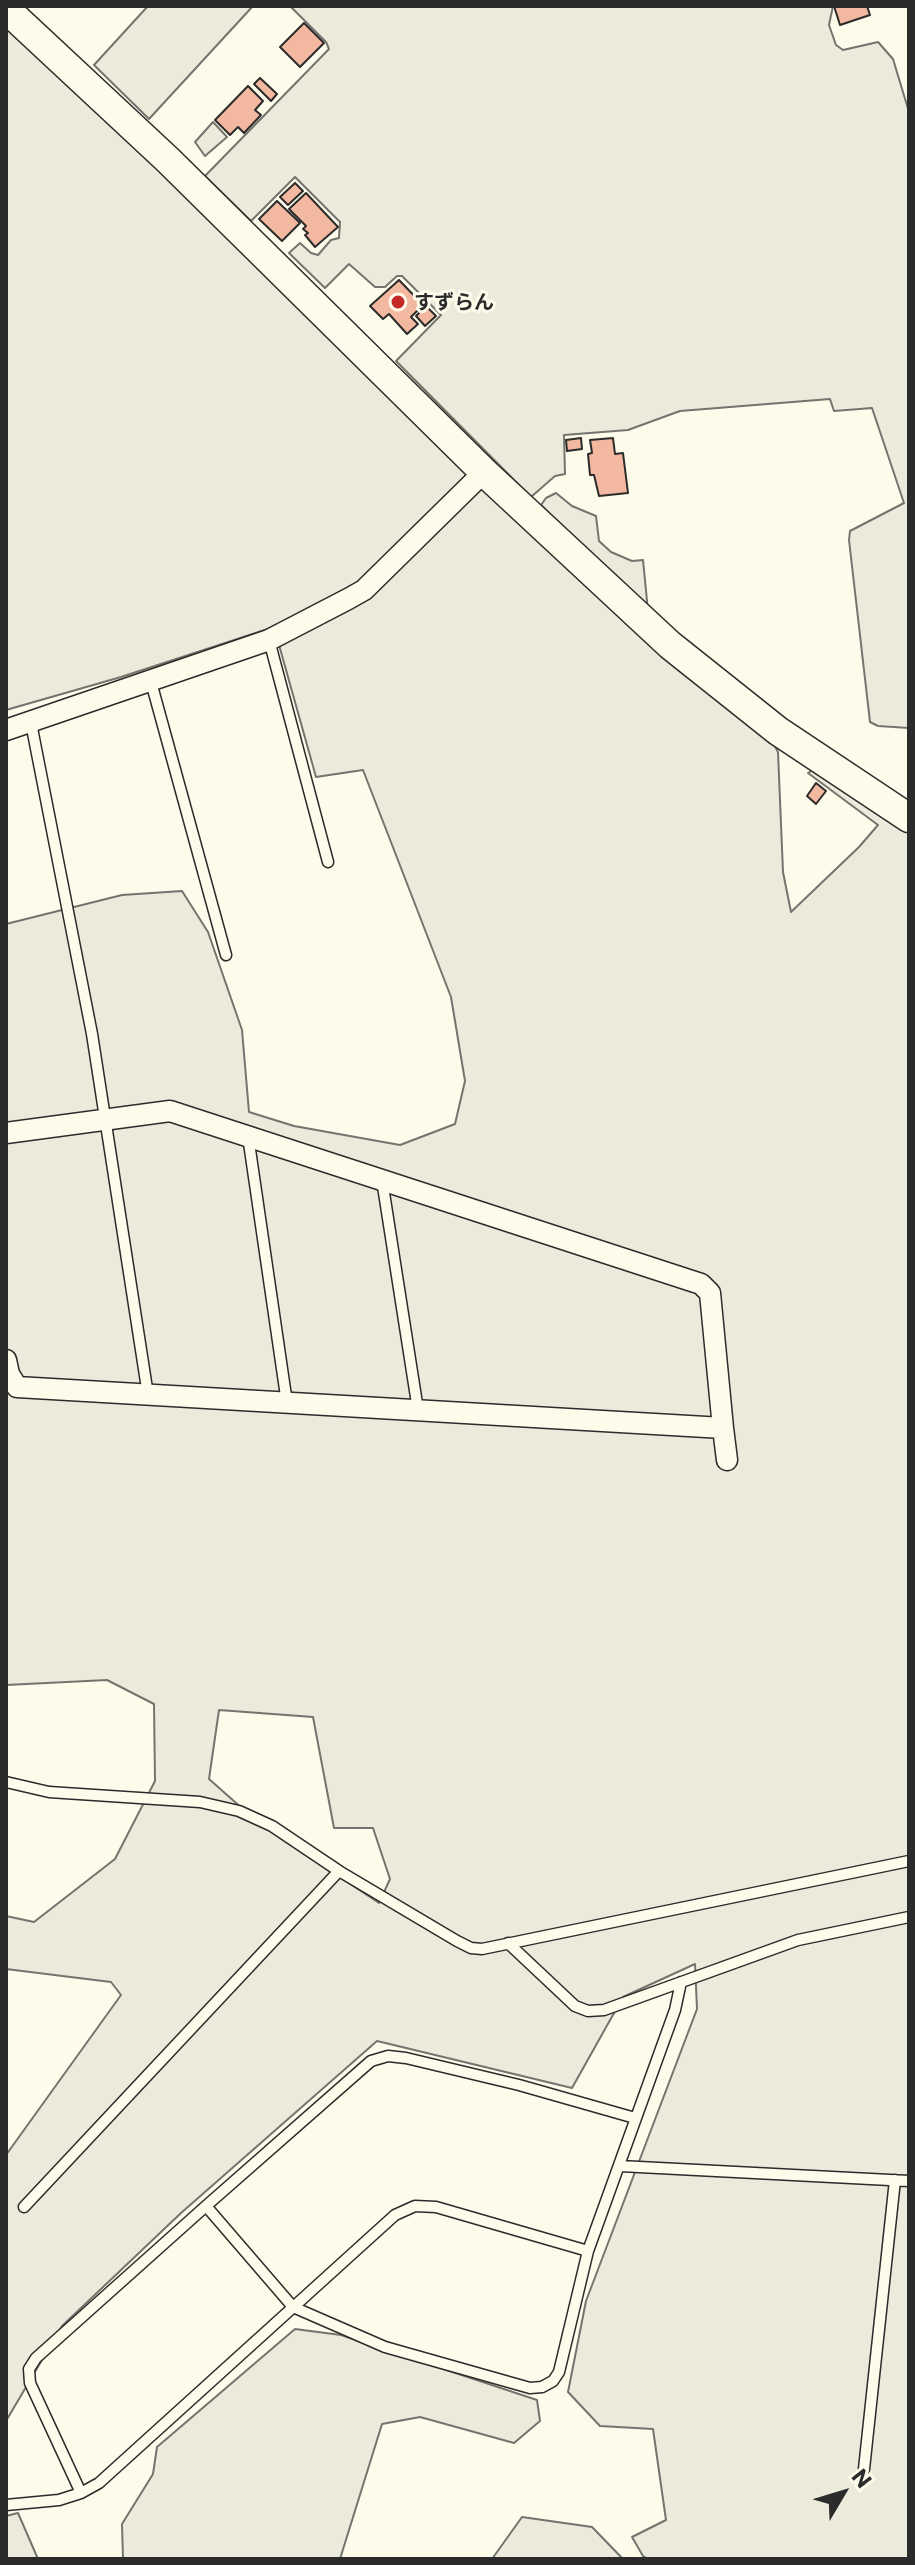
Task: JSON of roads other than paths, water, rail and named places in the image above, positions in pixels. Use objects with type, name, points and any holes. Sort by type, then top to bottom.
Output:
[{"type":"street","points":[[6,9],[168,160],[484,472],[670,645],[778,731],[909,818]]},
{"type":"street","points":[[6,730],[269,640],[364,590],[484,472]]},
{"type":"street","points":[[6,1133],[170,1111],[701,1284],[710,1293],[727,1460]]},
{"type":"street","points":[[6,1360],[9,1374],[17,1387],[723,1428]]},
{"type":"lane","points":[[269,640],[328,862]]},
{"type":"lane","points":[[151,682],[226,955]]},
{"type":"lane","points":[[31,723],[92,1034],[148,1395]]},
{"type":"lane","points":[[248,1136],[287,1403]]},
{"type":"lane","points":[[382,1180],[418,1410]]},
{"type":"lane","points":[[6,1782],[49,1792],[200,1802],[239,1811],[272,1826],[339,1871],[471,1948],[909,1861]]},
{"type":"lane","points":[[24,2207],[339,1871]]},
{"type":"lane","points":[[508,1943],[575,2006],[588,2011],[604,2010],[798,1940],[909,1917]]},
{"type":"lane","points":[[206,2206],[293,2307],[385,2347],[530,2388],[542,2387],[553,2381],[559,2372],[588,2251],[675,2010],[681,1982]]},
{"type":"lane","points":[[81,2493],[30,2383],[29,2369],[36,2358],[371,2061],[388,2056],[406,2058],[519,2085],[635,2118]]},
{"type":"lane","points":[[620,2166],[909,2181]]},
{"type":"lane","points":[[864,2469],[895,2180]]},
{"type":"lane","points":[[6,2505],[59,2500],[99,2483],[395,2215],[415,2206],[436,2207],[588,2251]]},
{"type":"place","name":"すずらん","points":[[398,302]]}]
